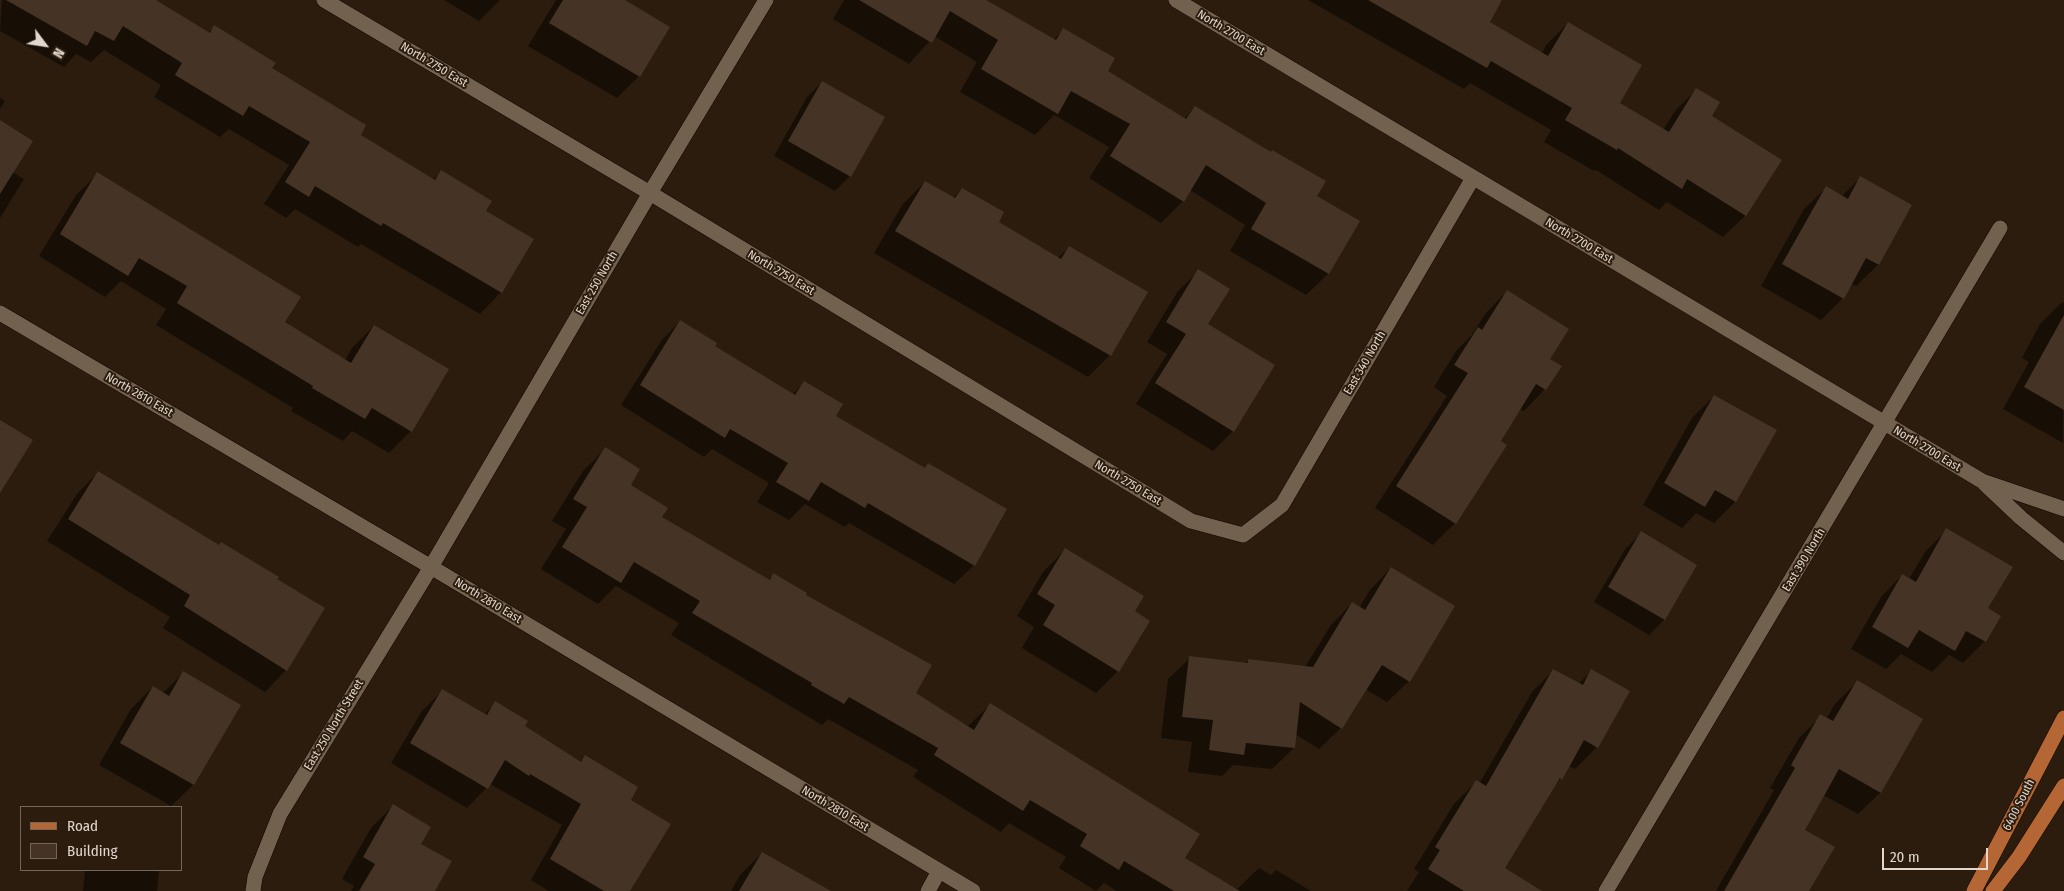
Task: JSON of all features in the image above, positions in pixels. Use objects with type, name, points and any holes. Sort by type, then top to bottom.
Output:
[{"type":"main road","name":"6400 South","points":[[1974,891],[2064,718]]},
{"type":"main road","name":"6400 South","points":[[1993,891],[2019,857],[2064,786]]},
{"type":"street","name":"North 2750 East","points":[[324,0],[650,193],[1191,521],[1243,534]]},
{"type":"street","name":"East 250 North","points":[[431,567],[650,193],[766,0]]},
{"type":"street","name":"North 2700 East","points":[[1176,0],[1982,482],[2021,518],[2064,553]]},
{"type":"street","name":"East 340 North","points":[[1243,534],[1282,505],[1473,178]]},
{"type":"street","name":"East 390 North","points":[[1606,891],[1886,424],[2000,228]]},
{"type":"street","name":"North 2810 East","points":[[0,313],[431,567],[973,891]]},
{"type":"street","name":"North 2700 East","points":[[1982,482],[2064,509]]},
{"type":"street","name":"East 250 North Street","points":[[253,891],[255,877],[280,814],[431,567]]},
{"type":"street","points":[[928,891],[940,871]]},
{"type":"building","points":[[6,0],[156,0],[210,33],[214,25],[276,63],[272,68],[366,125],[361,135],[435,180],[441,170],[492,201],[486,211],[534,239],[502,293],[383,223],[381,226],[315,186],[309,197],[285,182],[310,142],[249,106],[243,116],[175,75],[182,63],[123,26],[114,41],[95,31],[87,46]]},
{"type":"building","points":[[563,0],[625,0],[670,27],[640,77],[549,23]]},
{"type":"building","points":[[859,0],[986,0],[1056,40],[1063,28],[1115,58],[1108,71],[1186,119],[1195,106],[1271,152],[1272,150],[1326,181],[1317,196],[1360,221],[1329,274],[1251,229],[1266,203],[1206,165],[1184,202],[1110,156],[1130,124],[1071,91],[1058,114],[981,69],[998,40],[950,11],[932,43]]},
{"type":"building","points":[[1368,0],[1502,0],[1490,22],[1548,56],[1568,22],[1642,65],[1620,103],[1669,132],[1696,88],[1720,102],[1712,116],[1782,160],[1746,216],[1687,179],[1682,189],[1618,148],[1617,150],[1565,120],[1572,108],[1491,61],[1487,68]]},
{"type":"building","points":[[822,81],[885,117],[851,177],[788,141]]},
{"type":"building","points":[[0,120],[33,141],[0,194]]},
{"type":"building","points":[[97,172],[301,297],[285,322],[351,363],[374,325],[449,369],[412,432],[372,408],[365,419],[177,303],[187,286],[139,258],[128,276],[60,234]]},
{"type":"building","points":[[1860,176],[1912,205],[1879,265],[1866,258],[1844,299],[1782,264],[1826,186],[1848,199]]},
{"type":"building","points":[[925,181],[955,198],[962,188],[1004,212],[999,222],[1061,259],[1069,246],[1148,292],[1111,356],[895,231]]},
{"type":"building","points":[[1198,269],[1230,289],[1208,324],[1275,365],[1234,432],[1155,383],[1186,334],[1166,322]]},
{"type":"building","points":[[1507,290],[1569,329],[1550,359],[1562,366],[1546,390],[1536,384],[1501,441],[1507,445],[1456,524],[1396,486],[1468,373],[1454,365],[1478,327],[1482,330]]},
{"type":"building","points":[[2064,315],[2064,410],[2024,387]]},
{"type":"building","points":[[680,320],[717,343],[715,346],[795,395],[804,381],[843,404],[836,416],[925,468],[928,463],[1007,509],[975,566],[868,503],[865,508],[821,482],[809,501],[776,482],[788,463],[730,429],[725,438],[640,385]]},
{"type":"building","points":[[1714,395],[1777,430],[1736,502],[1715,490],[1705,507],[1664,483]]},
{"type":"building","points":[[0,420],[33,440],[0,493]]},
{"type":"building","points":[[605,447],[640,469],[631,485],[668,508],[662,517],[770,580],[773,573],[807,593],[806,595],[932,665],[916,693],[974,730],[990,703],[1200,834],[1185,858],[1240,891],[1174,891],[1124,861],[1119,870],[1080,846],[1087,834],[1030,800],[1023,811],[934,755],[938,748],[849,697],[844,704],[811,685],[812,683],[692,613],[700,601],[634,562],[621,583],[562,547],[587,507],[573,499]]},
{"type":"building","points":[[98,471],[219,545],[221,542],[279,577],[277,579],[325,608],[287,671],[184,606],[190,595],[68,519]]},
{"type":"building","points":[[1946,528],[2013,567],[1988,608],[2001,616],[1986,642],[1966,631],[1955,651],[1919,630],[1908,648],[1872,627],[1902,574],[1916,582]]},
{"type":"building","points":[[1641,531],[1697,565],[1665,620],[1608,587]]},
{"type":"building","points":[[1065,548],[1144,596],[1135,611],[1150,621],[1119,672],[1043,625],[1055,605],[1037,594]]},
{"type":"building","points":[[1391,567],[1455,606],[1410,682],[1382,665],[1342,729],[1300,702],[1295,748],[1246,743],[1244,755],[1209,750],[1213,720],[1182,717],[1189,656],[1248,663],[1248,659],[1313,667],[1352,602],[1365,610]]},
{"type":"building","points":[[1553,669],[1583,685],[1591,669],[1630,691],[1598,748],[1584,740],[1562,780],[1560,778],[1505,868],[1542,891],[1464,891],[1428,869],[1440,850],[1435,847],[1476,780],[1486,786]]},
{"type":"building","points":[[183,671],[241,705],[194,785],[120,743],[153,686],[169,696]]},
{"type":"building","points":[[1857,680],[1923,719],[1881,793],[1839,769],[1805,830],[1835,847],[1809,891],[1724,891],[1795,768],[1791,765],[1820,714],[1833,721]]},
{"type":"building","points":[[442,689],[487,715],[495,701],[528,721],[525,726],[581,762],[585,755],[638,787],[631,800],[671,824],[630,891],[604,891],[550,859],[581,804],[530,774],[529,776],[505,760],[488,789],[410,743]]},
{"type":"building","points":[[393,804],[431,827],[421,844],[452,861],[435,891],[359,891],[375,864],[363,857]]},
{"type":"building","points":[[762,852],[831,891],[739,891]]}]
